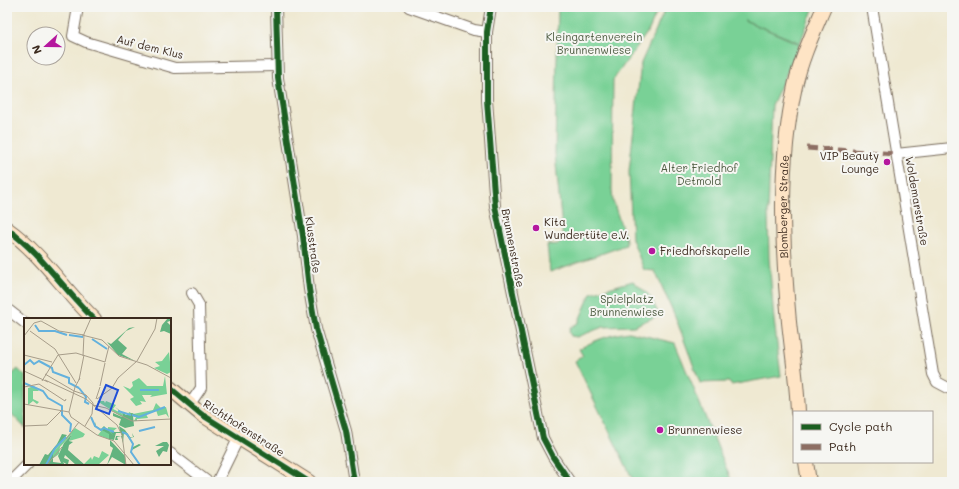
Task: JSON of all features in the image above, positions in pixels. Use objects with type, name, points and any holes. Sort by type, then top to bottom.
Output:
[{"type":"street","name":"Auf dem Klus","points":[[78,7],[73,36],[86,42],[175,68],[276,66]]},
{"type":"street","name":"Klusstraße","points":[[276,7],[276,66],[316,329],[346,432],[354,482]]},
{"type":"street","points":[[409,7],[474,30],[487,32]]},
{"type":"street","name":"Brunnenstraße","points":[[491,7],[487,32],[487,106],[498,226],[543,438],[553,457],[570,482]]},
{"type":"street","name":"Blomberger Straße","points":[[798,411],[784,259],[782,215],[785,146],[795,85],[810,40],[824,7]]},
{"type":"street","name":"Woldemarstraße","points":[[872,7],[933,374],[937,382],[952,390]]},
{"type":"street","points":[[896,154],[952,148]]},
{"type":"street","points":[[7,229],[30,248],[78,304],[93,318]]},
{"type":"street","points":[[190,404],[201,388],[199,305],[192,294]]},
{"type":"street","points":[[7,309],[24,322]]},
{"type":"street","name":"Richthofenstraße","points":[[171,389],[238,438],[309,482]]},
{"type":"street","points":[[217,482],[238,438]]},
{"type":"street","points":[[171,454],[208,482]]},
{"type":"street","points":[[806,463],[809,482]]},
{"type":"street","points":[[12,479],[27,465]]},
{"type":"green space","name":"Kleingartenverein Brunnenwiese","points":[[558,7],[659,7],[649,30],[613,80],[612,190],[613,201],[626,240],[626,245],[550,272],[547,245],[559,244],[563,240],[555,153]]},
{"type":"green space","name":"Alter Friedhof Detmold","points":[[666,7],[814,7],[800,43],[744,20],[800,44],[772,105],[768,211],[769,258],[774,320],[781,376],[731,385],[729,382],[700,383],[675,316],[655,271],[644,270],[632,239],[629,171],[641,63]]},
{"type":"green space","name":"Spielplatz Brunnenwiese","points":[[633,281],[650,296],[659,315],[634,326],[603,327],[577,337],[571,336],[569,332],[571,327],[578,323],[591,293]]},
{"type":"green space","name":"Brunnenwiese","points":[[629,332],[675,343],[732,482],[634,482],[575,361],[583,356],[579,349],[603,338]]},
{"type":"green space","points":[[18,369],[24,375],[24,427],[7,409],[7,379]]},
{"type":"marked path","points":[[807,148],[896,154]]},
{"type":"cycle path","points":[[276,7],[278,78],[303,236],[309,289],[316,329],[346,431],[354,482]]},
{"type":"cycle path","points":[[491,7],[487,32],[487,100],[495,206],[543,438],[553,457],[570,482]]},
{"type":"cycle path","points":[[7,229],[42,260],[93,318]]},
{"type":"cycle path","points":[[171,389],[201,414],[309,482]]},
{"type":"place","name":"VIP Beauty Lounge","points":[[887,162]]},
{"type":"place","name":"Kita Wundertüte e.V.","points":[[536,228]]},
{"type":"place","name":"Friedhofskapelle","points":[[652,251]]},
{"type":"place","name":"Brunnenwiese","points":[[660,430]]}]
